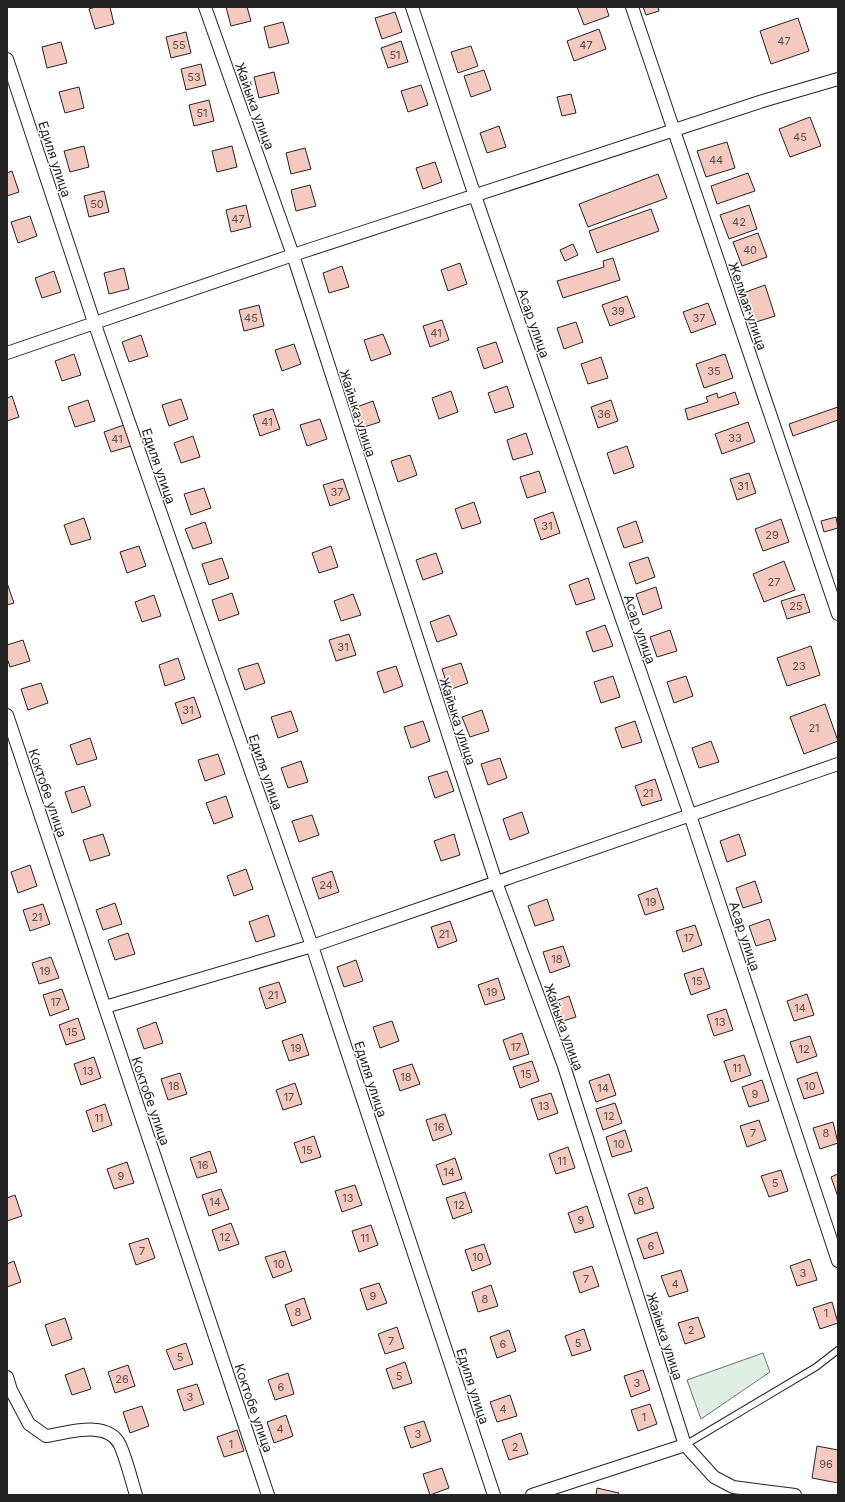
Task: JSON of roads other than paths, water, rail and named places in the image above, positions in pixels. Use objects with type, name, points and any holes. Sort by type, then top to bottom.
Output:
[{"type":"street","name":"Жайыка улица","points":[[205,7],[293,255],[496,882],[564,1066],[685,1445]]},
{"type":"street","name":"Асар улица","points":[[412,7],[475,196],[690,815],[838,1262]]},
{"type":"street","name":"Желмая улица","points":[[632,7],[838,614]]},
{"type":"street","name":"Едиля улица","points":[[7,59],[94,322],[312,946],[494,1495]]},
{"type":"street","points":[[7,353],[293,255],[766,100],[838,79]]},
{"type":"street","name":"Коктобе улица","points":[[7,715],[268,1495]]},
{"type":"street","points":[[105,1007],[312,946],[838,764]]},
{"type":"street","points":[[7,1377],[29,1424],[46,1436],[89,1430],[102,1431],[113,1436],[119,1444],[136,1495]]},
{"type":"street","points":[[532,1495],[685,1445],[714,1477],[733,1487],[795,1495]]},
{"type":"lane","points":[[685,1445],[816,1367],[838,1350]]}]
